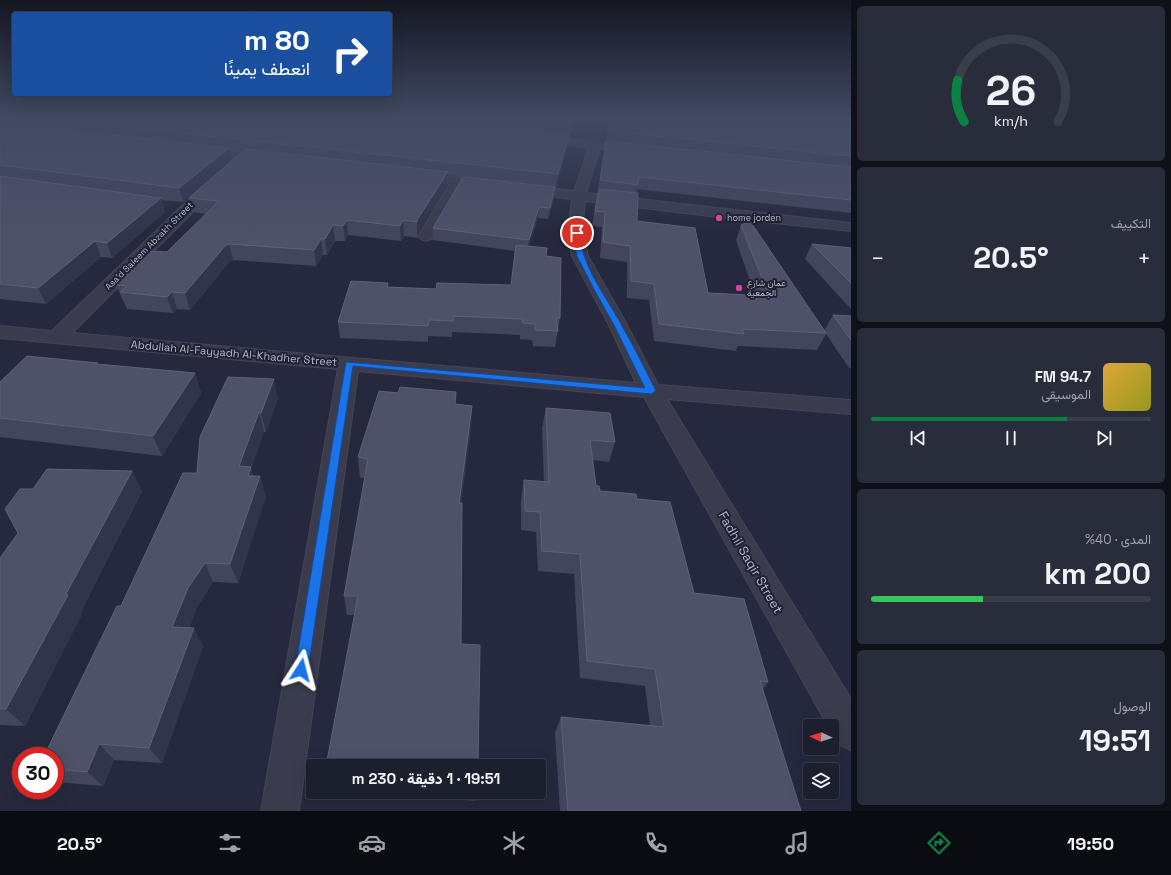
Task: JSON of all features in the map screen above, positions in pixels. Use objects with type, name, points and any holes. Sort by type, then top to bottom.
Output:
[{"type":"street","points":[[234,156],[276,161]]},
{"type":"street","name":"Fadhil Saqir Street","points":[[593,156],[580,195],[576,224],[577,243],[580,256],[618,325],[651,391],[851,732]]},
{"type":"street","name":"Asa'd Saleem Abzakh Street","points":[[57,337],[187,209],[245,157]]},
{"type":"street","points":[[406,176],[580,195],[718,213],[851,227]]},
{"type":"street","points":[[426,236],[458,182]]},
{"type":"street","points":[[172,207],[187,209]]},
{"type":"street","name":"Abdullah Al-Fayyadh Al-Khadher Street","points":[[0,332],[651,391],[851,407]]},
{"type":"street","points":[[280,811],[349,363]]},
{"type":"building","points":[[0,156],[219,156],[179,188],[0,165]]},
{"type":"building","points":[[237,156],[305,156],[448,172],[417,222],[403,220],[400,226],[347,220],[343,226],[333,225],[325,239],[321,239],[314,250],[229,244],[225,246],[185,293],[172,292],[167,297],[120,292],[127,286],[116,285],[151,251],[167,252],[219,201],[189,198]]},
{"type":"building","points":[[391,156],[563,156],[558,174]]},
{"type":"building","points":[[604,156],[746,156],[851,167],[851,200],[639,177],[638,185],[600,180]]},
{"type":"building","points":[[0,176],[161,198],[107,243],[95,241],[38,288],[0,284]]},
{"type":"building","points":[[463,177],[555,187],[550,208],[539,207],[529,240],[433,228]]},
{"type":"building","points":[[599,189],[638,193],[637,221],[695,228],[708,293],[769,296],[741,225],[750,221],[826,333],[742,329],[744,334],[659,324],[654,284],[631,281],[630,246],[603,242],[605,212],[595,211]]},
{"type":"building","points":[[812,244],[851,248],[851,283]]},
{"type":"building","points":[[516,245],[547,248],[546,256],[561,258],[560,318],[556,318],[558,331],[535,330],[535,324],[523,323],[522,319],[453,316],[453,321],[429,320],[428,326],[338,322],[351,281],[388,283],[387,287],[436,289],[437,283],[511,285]]},
{"type":"building","points":[[833,315],[851,316],[851,340]]},
{"type":"building","points":[[27,356],[195,373],[153,436],[0,418],[0,382]]},
{"type":"building","points":[[228,377],[274,379],[261,413],[259,412],[239,466],[251,467],[248,476],[260,476],[230,564],[205,563],[188,588],[172,627],[194,628],[149,748],[99,744],[87,772],[64,770],[64,747],[48,747],[117,606],[121,606],[183,473],[197,473],[200,437]]},
{"type":"building","points":[[400,387],[456,392],[455,404],[472,406],[459,503],[462,503],[461,644],[480,645],[478,759],[327,759],[358,596],[344,596],[368,459],[358,457],[379,391],[398,393]]},
{"type":"building","points":[[546,408],[610,413],[615,442],[590,440],[596,486],[599,486],[600,491],[636,494],[637,499],[670,502],[694,593],[744,599],[768,682],[760,681],[801,811],[568,811],[561,717],[664,727],[655,669],[587,661],[580,554],[542,551],[540,512],[525,511],[524,480],[549,482]]},
{"type":"building","points":[[47,469],[132,471],[66,594],[68,595],[6,709],[0,709],[0,558],[18,533],[5,509],[20,489],[33,489]]},
{"type":"place","name":"home jorden","points":[[719,218]]},
{"type":"place","name":"عمان شارع الجمعية","points":[[739,288]]},
{"type":"route","points":[[301,670],[349,363],[651,391],[618,325],[580,256],[577,243],[577,233]]}]
